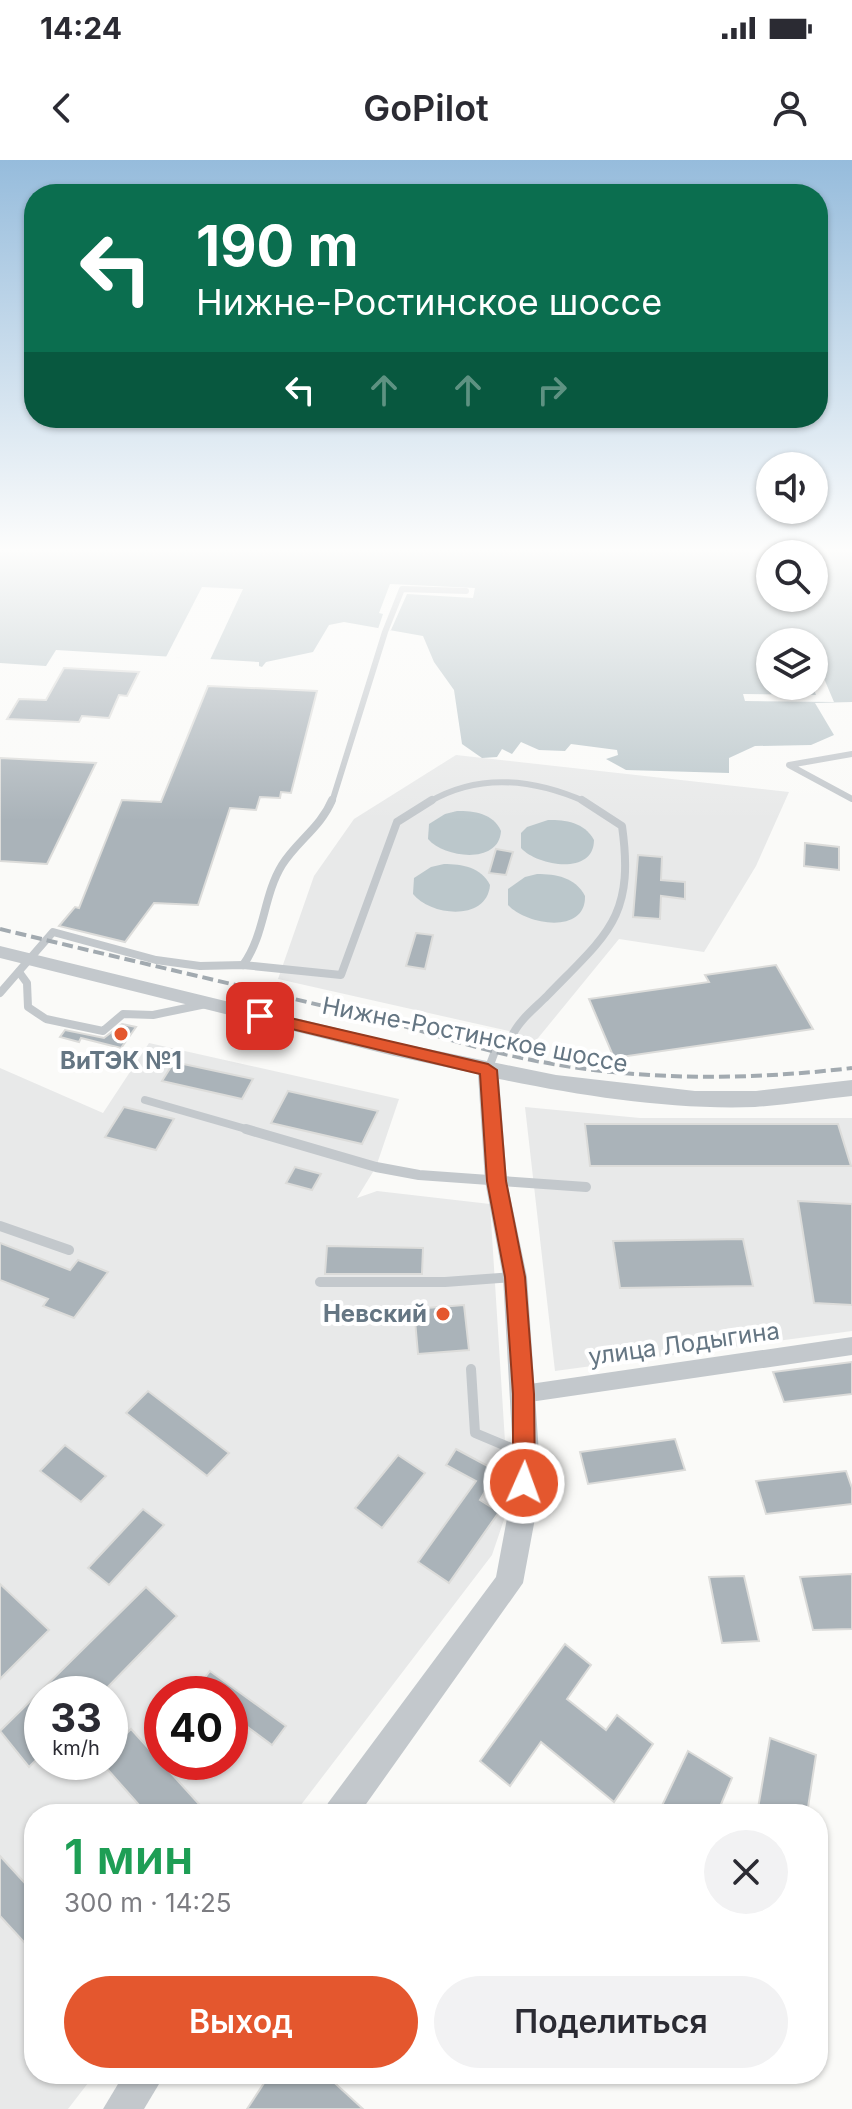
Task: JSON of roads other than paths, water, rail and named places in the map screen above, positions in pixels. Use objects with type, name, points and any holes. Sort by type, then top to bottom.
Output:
[{"type":"street","name":"Нижне-Ростинское шоссе","points":[[0,952],[24,966],[207,1003],[488,1070],[596,1089],[695,1099],[756,1099],[852,1088]]},
{"type":"street","points":[[346,1804],[509,1583],[522,1513],[526,1454],[515,1277],[496,1181],[488,1070]]},
{"type":"street","name":"улица Лодыгина","points":[[523,1394],[852,1346]]},
{"type":"street","points":[[121,2109],[140,2084]]},
{"type":"lane","points":[[243,965],[253,953],[283,864],[313,835],[330,806],[354,737],[381,639]]},
{"type":"lane","points":[[852,754],[789,765],[852,799]]},
{"type":"lane","points":[[0,993],[53,932],[156,960],[200,966],[243,965],[341,975],[397,822],[462,786],[530,784],[600,807],[622,826],[628,884],[614,925],[594,951],[506,1037],[488,1070]]},
{"type":"lane","points":[[24,966],[28,1007],[46,1019],[103,1031],[123,1014],[153,1015],[207,1003]]},
{"type":"lane","points":[[145,1100],[376,1167],[419,1175],[586,1187]]},
{"type":"lane","points":[[0,1226],[69,1250]]},
{"type":"lane","points":[[320,1282],[445,1282],[515,1277]]},
{"type":"lane","points":[[471,1369],[475,1433],[526,1454]]},
{"type":"railway","points":[[0,929],[378,1019],[540,1062],[629,1073],[718,1077],[852,1068]]},
{"type":"place","name":"ВиТЭК №1","points":[[121,1034]]},
{"type":"place","name":"Невский","points":[[443,1314]]}]
